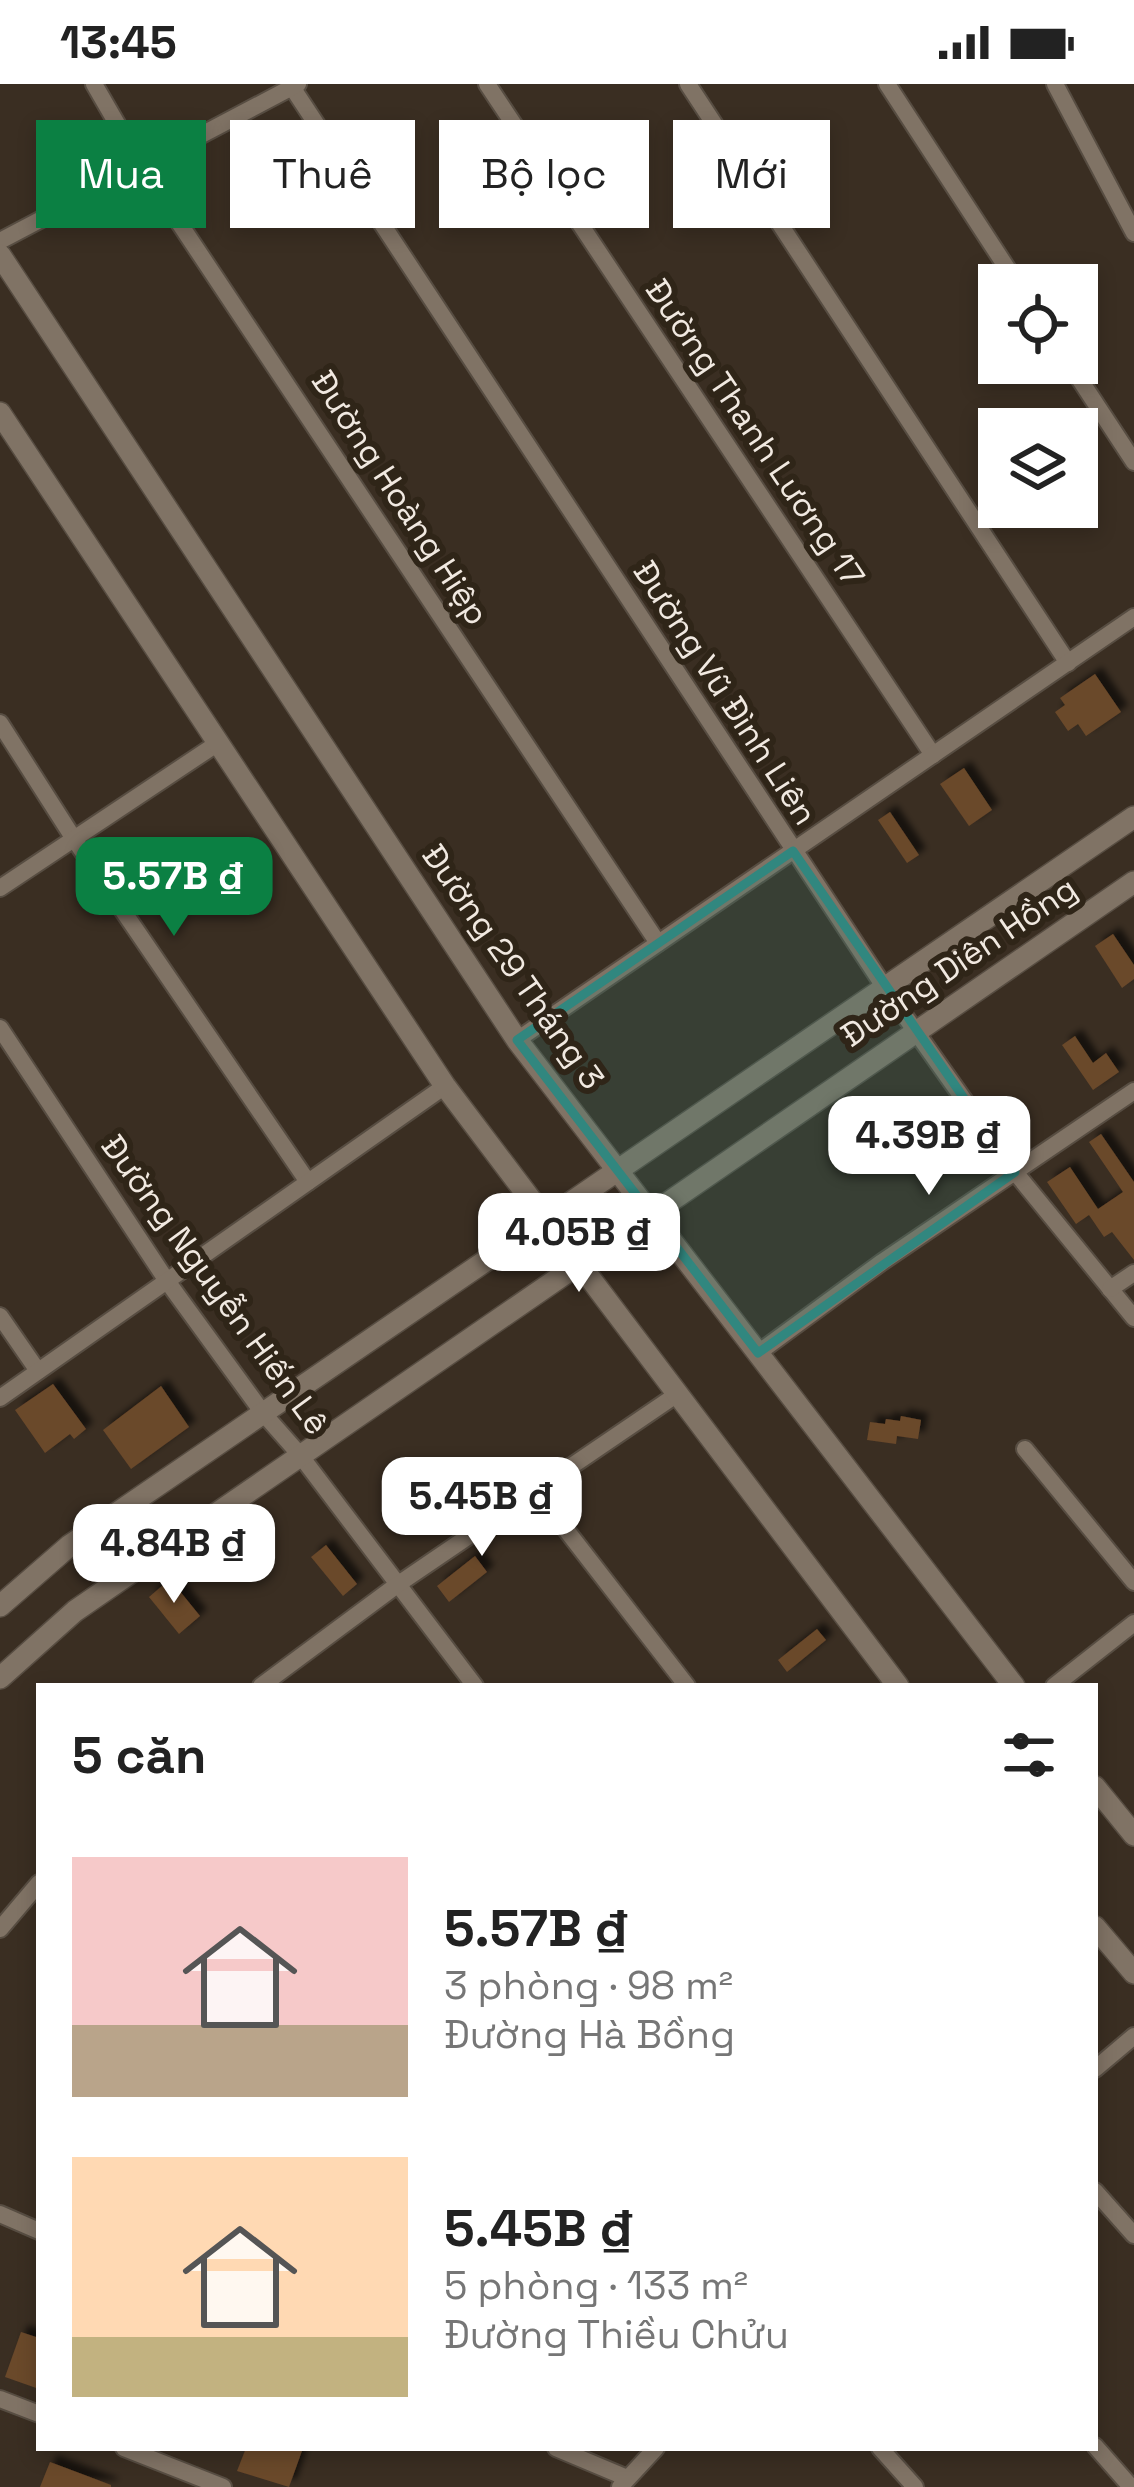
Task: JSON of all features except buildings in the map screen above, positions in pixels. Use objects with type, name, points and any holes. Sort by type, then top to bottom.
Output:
[{"type":"street","name":"Đường Hoàng Hiệp","points":[[94,84],[115,120]]},
{"type":"street","name":"Đường Thanh Lương 17","points":[[488,84],[933,755]]},
{"type":"street","points":[[688,84],[1068,662]]},
{"type":"street","points":[[887,84],[1004,264]]},
{"type":"street","points":[[1054,84],[1134,233]]},
{"type":"street","points":[[206,132],[293,85]]},
{"type":"street","name":"Đường Vũ Đình Liên","points":[[293,85],[915,1032],[1015,1172],[1134,1318]]},
{"type":"street","points":[[0,242],[36,223]]},
{"type":"street","name":"Đường Hoàng Hiệp","points":[[183,228],[658,943]]},
{"type":"street","name":"Đường 29 Tháng 3","points":[[0,255],[517,1040],[1012,1683]]},
{"type":"street","points":[[1084,384],[1134,462]]},
{"type":"street","points":[[0,413],[445,1086],[896,1683]]},
{"type":"street","points":[[517,1040],[1134,617]]},
{"type":"street","points":[[0,723],[308,1182]]},
{"type":"street","points":[[0,888],[218,742]]},
{"type":"street","name":"Đường Diên Hồng","points":[[0,1606],[69,1546],[1134,817]]},
{"type":"street","name":"Đường Diên Hồng","points":[[0,1678],[75,1611],[1134,882]]},
{"type":"street","name":"Đường Nguyễn Hiến Lê","points":[[0,1028],[167,1281],[262,1413],[300,1455],[473,1683]]},
{"type":"street","points":[[0,1398],[445,1086]]},
{"type":"street","points":[[758,1353],[1134,1090]]},
{"type":"street","points":[[1110,1289],[1134,1273]]},
{"type":"street","points":[[0,1316],[38,1371]]},
{"type":"street","points":[[266,1683],[398,1585],[676,1395]]},
{"type":"street","points":[[1025,1449],[1134,1582]]},
{"type":"street","points":[[536,1491],[685,1683]]},
{"type":"street","points":[[1058,1683],[1134,1623]]},
{"type":"street","points":[[1098,1791],[1134,1835]]},
{"type":"street","points":[[0,1929],[36,1887]]},
{"type":"street","points":[[1098,1931],[1134,1973]]},
{"type":"street","points":[[1098,2066],[1134,2036]]},
{"type":"street","points":[[1098,2195],[1134,2235]]},
{"type":"street","points":[[0,2215],[36,2230]]},
{"type":"street","points":[[0,2399],[36,2413]]},
{"type":"street","points":[[1098,2449],[1131,2487]]},
{"type":"street","points":[[132,2451],[223,2487]]},
{"type":"street","points":[[562,2451],[623,2482],[653,2451]]},
{"type":"street","points":[[883,2451],[915,2487]]},
{"type":"highlighted area","points":[[793,851],[1015,1172],[758,1353],[517,1040]]}]
